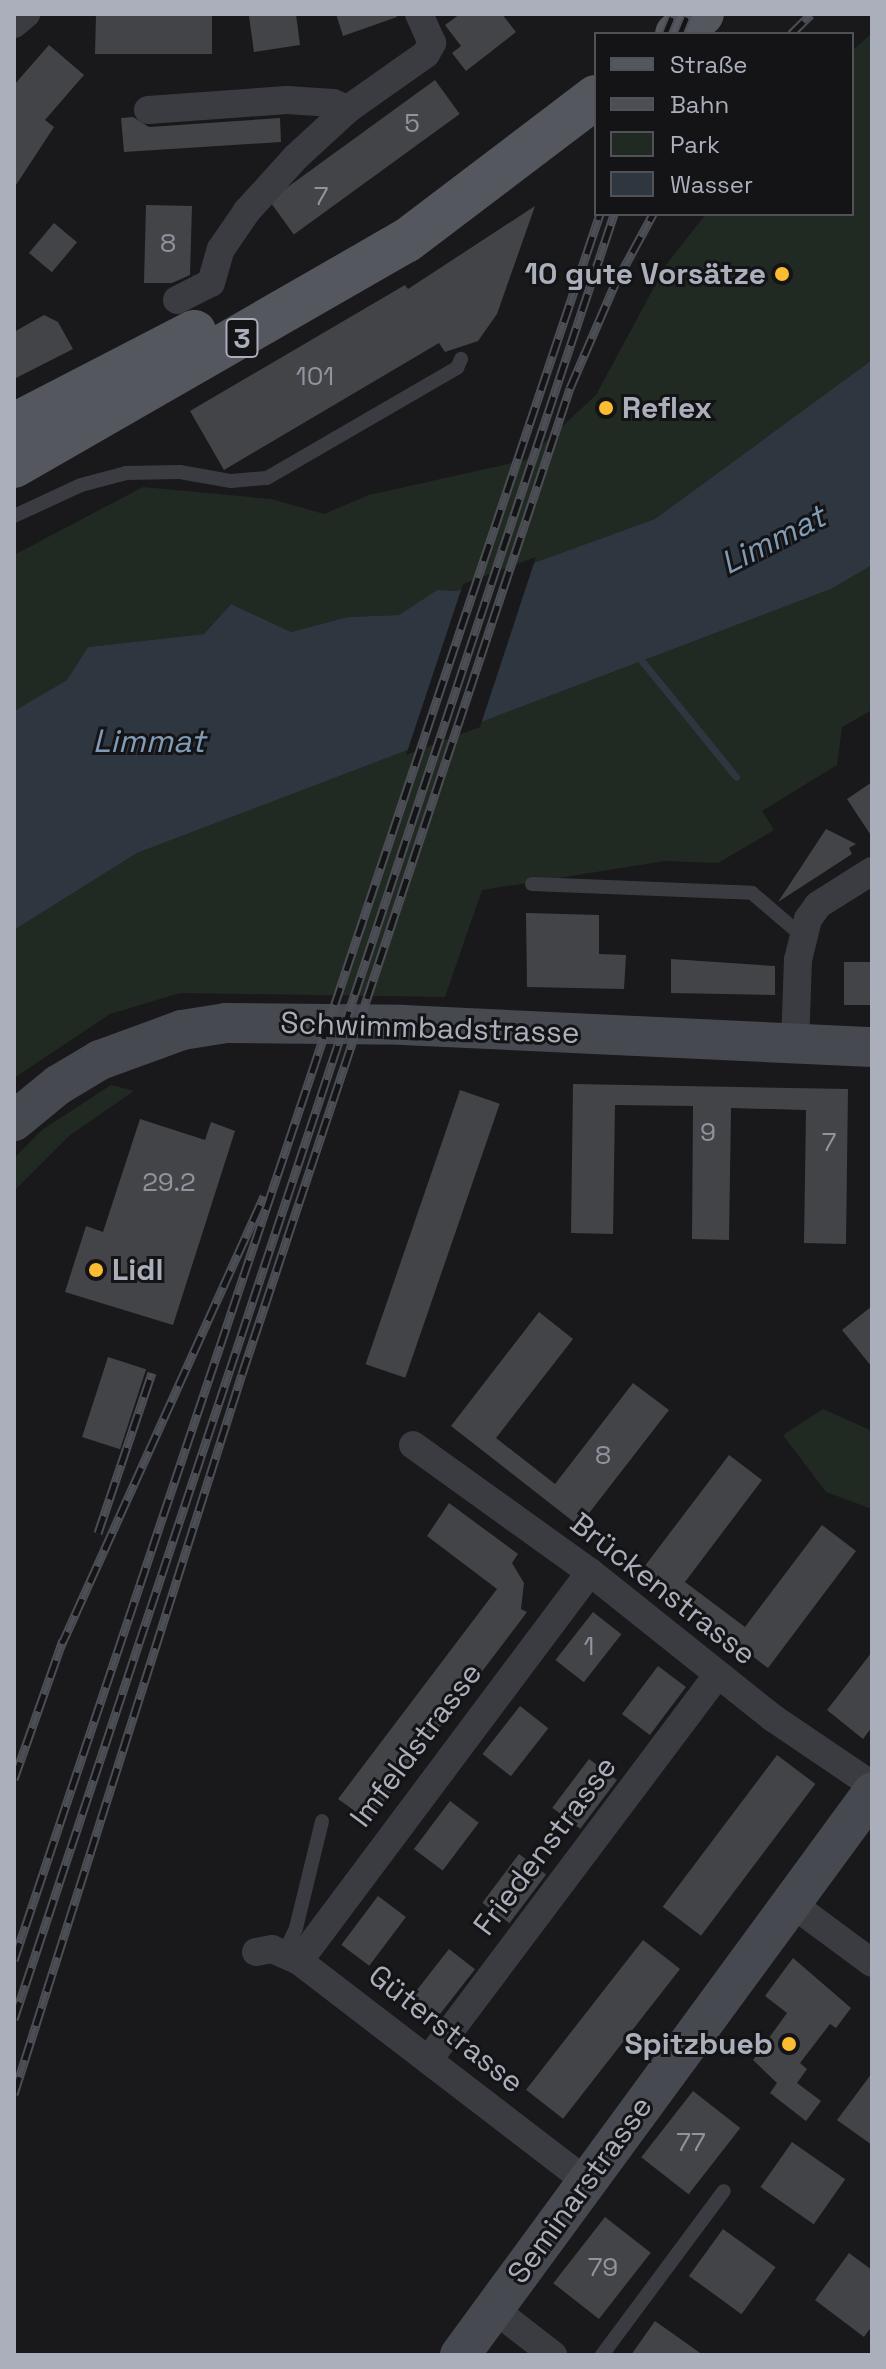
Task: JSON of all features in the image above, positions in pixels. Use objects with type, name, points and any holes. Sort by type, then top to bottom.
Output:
[{"type":"main road","points":[[680,32],[702,14]]},
{"type":"main road","name":"3","points":[[14,466],[319,294],[406,241],[459,196],[594,98]]},
{"type":"main road","name":"3","points":[[14,425],[396,224],[459,196]]},
{"type":"main road","name":"Schwimmbadstrasse","points":[[14,1121],[58,1085],[100,1060],[182,1030],[226,1023],[403,1025],[872,1047]]},
{"type":"main road","name":"Seminarstrasse","points":[[460,2355],[872,1793]]},
{"type":"street","points":[[14,24],[26,14]]},
{"type":"street","points":[[177,300],[211,283],[221,249],[247,211],[348,109],[426,54],[432,43],[419,14]]},
{"type":"street","points":[[148,110],[287,100],[348,109]]},
{"type":"street","points":[[795,1045],[801,935],[818,905],[872,871]]},
{"type":"street","name":"Brückenstrasse","points":[[413,1445],[590,1572],[717,1675],[872,1785]]},
{"type":"street","name":"Imfeldstrasse","points":[[280,1956],[590,1572]]},
{"type":"street","name":"Friedenstrasse","points":[[429,2059],[717,1675]]},
{"type":"street","points":[[791,1903],[872,1963]]},
{"type":"street","name":"Güterstrasse","points":[[280,1956],[429,2059],[586,2181]]},
{"type":"street","points":[[494,2309],[553,2355]]},
{"type":"lane","points":[[14,516],[81,485],[126,473],[180,472],[231,481],[267,478],[457,368],[461,359]]},
{"type":"lane","points":[[532,884],[752,893],[801,935]]},
{"type":"lane","points":[[280,1956],[296,1928],[322,1821]]},
{"type":"lane","points":[[602,2355],[724,2191]]},
{"type":"green space","points":[[872,33],[872,360],[655,519],[456,591],[437,590],[399,615],[348,617],[291,632],[231,604],[204,634],[88,647],[67,680],[14,711],[14,555],[143,487],[271,499],[324,514],[369,495],[526,460],[596,395],[666,265],[704,216],[854,216],[854,49]]},
{"type":"green space","points":[[872,565],[872,710],[842,727],[837,765],[762,811],[774,830],[718,863],[665,861],[482,890],[445,997],[180,993],[110,1014],[14,1078],[14,930],[137,853],[831,589]]},
{"type":"green space","points":[[111,1085],[134,1091],[70,1135],[14,1191],[14,1159],[21,1151],[42,1130]]},
{"type":"green space","points":[[823,1409],[872,1431],[872,1509],[826,1492],[783,1435]]},
{"type":"water","name":"Limmat","points":[[872,360],[872,565],[831,589],[137,853],[14,930],[14,711],[67,680],[88,647],[204,634],[231,604],[291,632],[348,617],[399,615],[437,590],[456,591],[655,519]]},
{"type":"pier","points":[[536,557],[480,727],[406,755],[463,584]]},
{"type":"building","points":[[212,14],[212,54],[95,54],[96,15]]},
{"type":"building","points":[[296,14],[300,45],[254,52],[249,16]]},
{"type":"building","points":[[336,14],[396,14],[397,17],[343,36]]},
{"type":"building","points":[[460,14],[502,14],[516,32],[466,71],[452,53],[461,46],[445,25]]},
{"type":"building","points":[[49,45],[84,75],[45,120],[54,127],[14,188],[14,85]]},
{"type":"building","points":[[435,80],[460,114],[294,234],[269,200]]},
{"type":"building","points":[[133,117],[149,127],[280,118],[281,142],[124,152],[121,118]]},
{"type":"building","points":[[146,205],[192,206],[190,275],[172,283],[144,283]]},
{"type":"building","points":[[535,206],[497,314],[478,341],[445,352],[439,343],[224,470],[190,411],[405,285],[408,289]]},
{"type":"building","points":[[54,223],[77,242],[52,272],[29,253]]},
{"type":"building","points":[[44,315],[58,322],[73,349],[14,379],[14,332]]},
{"type":"building","points":[[872,782],[872,837],[847,799]]},
{"type":"building","points":[[826,829],[856,844],[849,848],[852,854],[778,902]]},
{"type":"building","points":[[526,913],[599,915],[599,954],[626,955],[624,989],[527,987]]},
{"type":"building","points":[[671,959],[775,966],[775,995],[671,993]]},
{"type":"building","points":[[844,962],[871,962],[871,1005],[844,1005]]},
{"type":"building","points":[[573,1084],[848,1089],[846,1244],[804,1243],[806,1110],[731,1108],[729,1240],[692,1239],[693,1106],[615,1105],[613,1234],[571,1233]]},
{"type":"building","points":[[460,1090],[500,1104],[405,1378],[366,1364]]},
{"type":"building","points":[[140,1119],[205,1140],[211,1122],[235,1131],[173,1325],[65,1292],[86,1226],[103,1232]]},
{"type":"building","points":[[872,1306],[872,1367],[842,1330]]},
{"type":"building","points":[[539,1312],[573,1339],[496,1438],[555,1484],[633,1383],[669,1410],[579,1526],[451,1426]]},
{"type":"building","points":[[108,1357],[146,1369],[120,1449],[82,1437]]},
{"type":"building","points":[[729,1455],[762,1480],[685,1582],[745,1627],[822,1525],[856,1551],[768,1668],[641,1571]]},
{"type":"building","points":[[449,1503],[518,1554],[512,1563],[524,1583],[521,1609],[527,1612],[369,1821],[338,1799],[497,1589],[427,1536]]},
{"type":"building","points":[[593,1612],[621,1634],[584,1682],[555,1660]]},
{"type":"building","points":[[872,1652],[872,1727],[863,1739],[827,1710]]},
{"type":"building","points":[[658,1666],[686,1687],[650,1735],[622,1714]]},
{"type":"building","points":[[520,1706],[548,1728],[511,1776],[482,1754]]},
{"type":"building","points":[[777,1755],[815,1784],[701,1936],[663,1907]]},
{"type":"building","points":[[589,1759],[617,1780],[580,1829],[552,1808]]},
{"type":"building","points":[[450,1801],[479,1823],[443,1871],[414,1849]]},
{"type":"building","points":[[519,1854],[546,1874],[509,1923],[482,1903]]},
{"type":"building","points":[[378,1896],[406,1917],[369,1966],[341,1945]]},
{"type":"building","points":[[643,1940],[680,1969],[563,2119],[526,2090]]},
{"type":"building","points":[[449,1949],[475,1969],[438,2017],[412,1996]]},
{"type":"building","name":"Spitzbueb","points":[[793,1958],[851,2008],[836,2028],[830,2024],[800,2063],[807,2069],[797,2083],[821,2101],[806,2121],[770,2093],[777,2083],[753,2060],[787,2013],[765,1996]]},
{"type":"building","points":[[872,2073],[872,2145],[837,2120]]},
{"type":"building","points":[[693,2091],[740,2128],[689,2194],[641,2157]]},
{"type":"building","points":[[792,2142],[845,2179],[814,2224],[760,2187]]},
{"type":"building","points":[[605,2217],[651,2253],[599,2319],[553,2283]]},
{"type":"building","points":[[723,2229],[776,2267],[741,2314],[689,2276]]},
{"type":"building","points":[[849,2253],[872,2270],[872,2326],[864,2337],[815,2300]]},
{"type":"building","points":[[655,2321],[703,2355],[631,2355]]},
{"type":"waterway","points":[[637,655],[736,777]]},
{"type":"railway","points":[[666,32],[673,14]]},
{"type":"railway","points":[[681,32],[688,14]]},
{"type":"railway","points":[[793,32],[811,14]]},
{"type":"railway","points":[[14,1960],[599,216]]},
{"type":"railway","points":[[14,2019],[613,216]]},
{"type":"railway","points":[[14,2094],[242,1374],[570,388],[615,284],[652,216]]},
{"type":"railway","points":[[60,1648],[264,1196]]},
{"type":"railway","points":[[98,1533],[152,1373]]},
{"type":"railway","points":[[14,1779],[63,1640]]},
{"type":"place","name":"10 gute Vorsätze","points":[[782,274]]},
{"type":"place","name":"Reflex","points":[[606,408]]},
{"type":"place","name":"Lidl","points":[[96,1270]]},
{"type":"place","name":"Spitzbueb","points":[[789,2044]]}]
